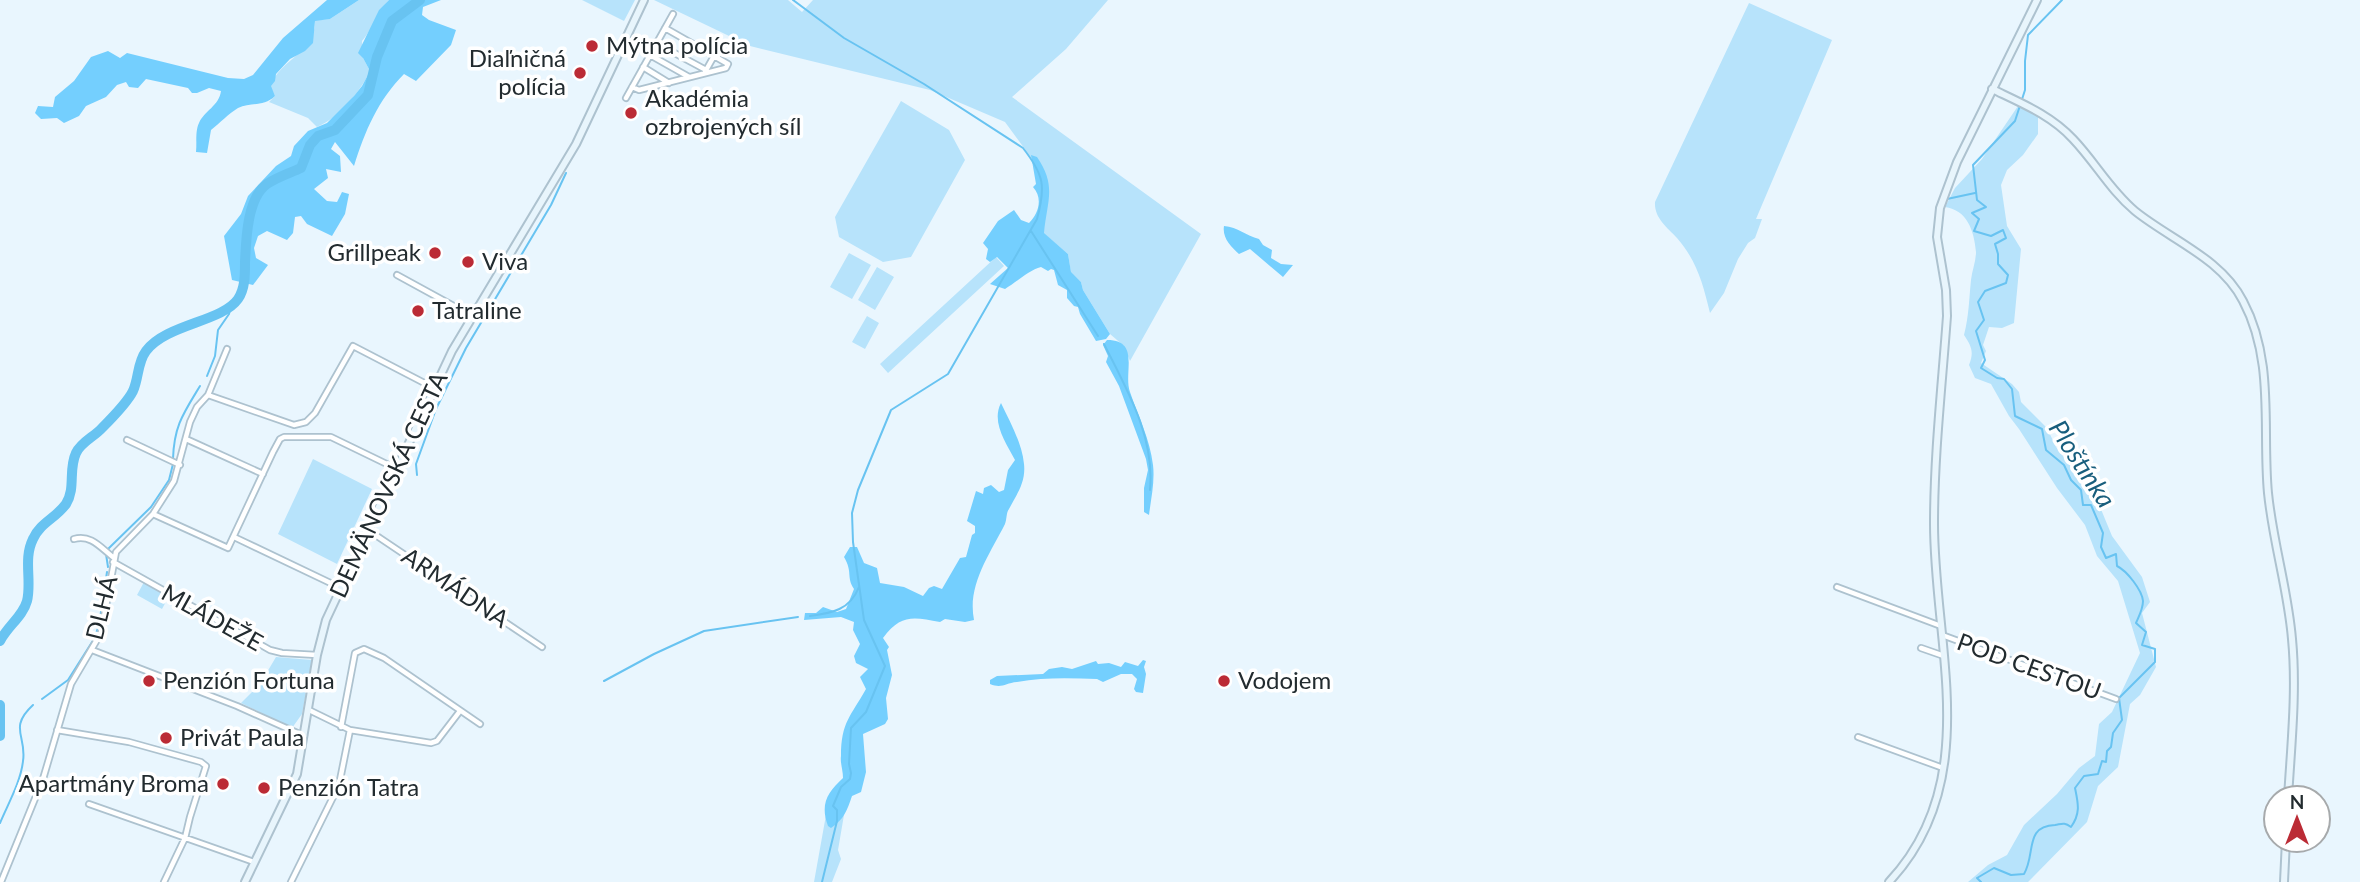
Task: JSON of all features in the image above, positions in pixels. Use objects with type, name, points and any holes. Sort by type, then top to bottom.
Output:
[{"type":"street","name":"DEMÄNOVSKÁ CESTA","points":[[245,882],[296,778],[317,655],[326,620],[452,351],[555,181],[592,112],[644,0]]},
{"type":"street","points":[[1889,882],[1908,860],[1926,830],[1940,792],[1946,745],[1945,656],[1935,561],[1934,520],[1947,302],[1937,223],[1952,174],[2038,0]]},
{"type":"street","points":[[626,98],[673,14]]},
{"type":"street","points":[[632,87],[639,90],[726,68],[728,64],[664,29]]},
{"type":"street","points":[[656,43],[706,72]]},
{"type":"street","points":[[650,55],[690,77]]},
{"type":"street","points":[[706,72],[714,56]]},
{"type":"street","points":[[643,67],[669,83]]},
{"type":"street","points":[[1993,89],[2046,116],[2067,132],[2129,205],[2217,268],[2243,300],[2256,331],[2264,369],[2268,494],[2293,652],[2288,784]]},
{"type":"street","points":[[397,275],[472,316]]},
{"type":"street","points":[[208,395],[295,425],[306,422],[315,413],[353,346],[434,388]]},
{"type":"street","name":"DLHÁ","points":[[1,882],[39,791],[71,684],[102,628],[113,560],[123,543],[153,514],[174,481],[175,463],[197,407],[208,395],[227,349]]},
{"type":"street","points":[[292,436],[295,425]]},
{"type":"street","points":[[153,514],[229,547],[280,439],[292,436],[331,437],[397,469]]},
{"type":"street","points":[[186,439],[263,474]]},
{"type":"street","points":[[127,440],[175,463]]},
{"type":"street","name":"ARMÁDNA","points":[[368,530],[542,647]]},
{"type":"street","name":"MLÁDEŽE","points":[[74,539],[82,537],[93,540],[113,560],[270,650],[317,655]]},
{"type":"street","points":[[234,537],[341,588]]},
{"type":"street","points":[[1837,587],[1941,626]]},
{"type":"street","name":"POD CESTOU","points":[[1942,635],[2116,699]]},
{"type":"street","points":[[1921,648],[1945,656]]},
{"type":"street","points":[[341,727],[355,653],[364,649],[384,658],[480,724]]},
{"type":"street","points":[[92,650],[237,706],[305,736]]},
{"type":"street","points":[[309,710],[350,730],[431,743],[437,741],[460,711]]},
{"type":"street","points":[[57,730],[155,748],[205,764],[206,769],[186,838],[164,882]]},
{"type":"street","points":[[291,882],[339,785],[350,730]]},
{"type":"street","points":[[1858,737],[1944,768]]},
{"type":"street","points":[[89,804],[254,862]]},
{"type":"street","points":[[2284,882],[2285,854]]},
{"type":"shaded area","points":[[327,0],[359,0],[330,19],[315,21],[313,43],[290,59],[276,74],[271,86],[275,96],[266,102],[238,108],[227,116],[211,130],[207,153],[196,152],[198,126],[217,101],[221,91],[209,88],[192,93],[188,88],[146,79],[138,88],[129,87],[126,82],[117,85],[106,97],[86,106],[79,116],[64,123],[57,118],[41,119],[35,113],[38,106],[53,107],[55,97],[74,81],[91,57],[108,51],[120,58],[127,53],[228,78],[244,79],[253,75],[283,38]]},
{"type":"shaded area","points":[[359,0],[389,0],[362,41],[363,58],[370,71],[348,104],[317,127],[308,118],[269,102],[275,96],[270,86],[275,76],[310,40],[315,20],[330,19]]},
{"type":"shaded area","points":[[389,0],[441,0],[423,7],[422,15],[456,30],[451,45],[416,81],[404,74],[395,84],[373,117],[354,166],[335,142],[331,149],[340,156],[341,172],[326,169],[328,178],[314,189],[327,201],[337,202],[342,192],[349,194],[345,214],[332,236],[307,224],[301,216],[295,217],[293,233],[287,240],[267,231],[258,236],[254,248],[256,258],[268,265],[253,285],[232,280],[224,236],[241,214],[248,196],[276,166],[291,156],[294,146],[308,131],[327,123],[362,86],[370,71],[358,53],[379,10]]},
{"type":"shaded area","points":[[582,0],[635,0],[624,21]]},
{"type":"shaded area","points":[[654,0],[788,0],[802,12],[813,0],[1108,0],[1066,49],[1012,97],[1201,234],[1130,361],[1124,346],[1110,334],[1083,290],[1081,282],[1071,273],[1068,254],[1041,231],[1044,175],[1005,122],[930,90],[750,46]]},
{"type":"shaded area","points":[[1749,3],[1832,40],[1756,219],[1762,219],[1755,238],[1748,243],[1738,259],[1724,293],[1710,313],[1694,264],[1684,247],[1659,218],[1655,202]]},
{"type":"shaded area","points":[[901,101],[949,130],[965,160],[911,257],[883,262],[839,237],[835,217]]},
{"type":"shaded area","points":[[2018,106],[2038,116],[2038,134],[2023,155],[2007,170],[2001,185],[2007,226],[2021,249],[2014,323],[2002,328],[1989,327],[1983,345],[1986,351],[1981,363],[2012,384],[2019,392],[2021,402],[2047,428],[2056,447],[2098,502],[2112,536],[2142,577],[2150,602],[2142,613],[2156,667],[2140,695],[2130,704],[2118,767],[2098,786],[2087,822],[2028,882],[1968,882],[1988,865],[2007,855],[2024,825],[2057,794],[2079,768],[2095,756],[2099,724],[2112,712],[2140,653],[2118,581],[2097,556],[2085,525],[2009,416],[1991,384],[1975,378],[1969,365],[1971,350],[1964,335],[1976,255],[1975,244],[1964,217],[1945,207],[1955,188],[1982,159]]},
{"type":"shaded area","points":[[1031,155],[1037,157],[1043,167],[1049,185],[1044,233],[1068,254],[1071,272],[1081,282],[1083,290],[1110,334],[1106,339],[1096,341],[1078,307],[1067,298],[1067,290],[1058,285],[1054,270],[1048,271],[1041,267],[1027,273],[1005,289],[990,284],[1008,268],[997,257],[990,262],[986,259],[988,249],[983,243],[998,221],[1014,210],[1021,220],[1029,223],[1037,210],[1039,201],[1033,187],[1036,184]]},
{"type":"shaded area","points":[[1224,226],[1259,239],[1272,250],[1271,258],[1281,264],[1293,265],[1283,277],[1250,249],[1239,254],[1226,238]]},
{"type":"shaded area","points":[[849,253],[871,265],[852,299],[830,287]]},
{"type":"shaded area","points":[[996,257],[1004,266],[888,373],[880,364]]},
{"type":"shaded area","points":[[877,267],[894,277],[875,310],[858,300]]},
{"type":"shaded area","points":[[867,316],[879,323],[865,349],[852,342]]},
{"type":"shaded area","points":[[1107,340],[1124,345],[1129,359],[1128,384],[1147,437],[1153,465],[1149,515],[1144,512],[1144,488],[1148,470],[1146,459],[1119,386],[1106,362],[1108,356],[1103,345]]},
{"type":"shaded area","points":[[1001,403],[1021,448],[1024,477],[977,582],[974,620],[965,622],[945,619],[940,622],[908,619],[896,625],[883,638],[889,647],[887,650],[892,675],[886,698],[888,719],[885,724],[863,734],[866,772],[861,792],[852,796],[844,814],[831,828],[826,818],[826,799],[843,778],[843,735],[848,720],[866,689],[860,677],[868,669],[856,663],[854,656],[860,644],[853,630],[854,622],[841,617],[804,620],[805,613],[816,613],[823,607],[837,612],[846,609],[854,589],[844,557],[850,547],[857,547],[864,563],[877,568],[880,583],[904,587],[923,596],[934,586],[942,589],[960,558],[966,557],[972,535],[975,533],[975,526],[967,521],[976,491],[983,494],[984,488],[991,485],[999,492],[1004,490],[1008,470],[1015,460],[999,425],[998,410]]},
{"type":"shaded area","points":[[313,459],[372,489],[337,564],[278,534]]},
{"type":"shaded area","points":[[144,582],[169,596],[162,609],[137,595]]},
{"type":"shaded area","points":[[276,657],[312,660],[302,714],[292,728],[241,703],[260,684]]},
{"type":"shaded area","points":[[1143,660],[1146,661],[1146,674],[1143,693],[1134,689],[1137,679],[1132,674],[1121,674],[1103,682],[1097,679],[1057,678],[1027,680],[1001,686],[990,684],[990,680],[997,676],[1043,674],[1049,669],[1072,669],[1096,661],[1098,664],[1109,663],[1121,667],[1125,662],[1138,666]]},
{"type":"shaded area","points":[[826,815],[844,815],[838,850],[841,859],[832,882],[814,882]]},
{"type":"waterway","points":[[0,641],[19,617],[27,601],[28,562],[33,539],[69,498],[72,466],[78,449],[102,428],[127,400],[135,386],[143,356],[155,342],[220,313],[238,299],[244,282],[249,220],[260,190],[301,168],[310,145],[318,136],[335,130],[368,95],[377,57],[392,21],[420,0]]},
{"type":"waterway","points":[[793,0],[844,38],[924,84],[1023,148],[1039,174],[1042,189],[1037,219],[948,374],[891,410],[858,490],[852,513],[853,542],[864,620],[885,666],[866,712],[851,728],[850,779],[841,787],[833,806],[837,810],[837,821],[822,882]]},
{"type":"waterway","name":"Ploštínka","points":[[1981,882],[1977,878],[1994,868],[2011,875],[2024,874],[2032,842],[2039,830],[2061,824],[2071,827],[2078,803],[2075,788],[2084,776],[2098,774],[2102,761],[2106,762],[2113,733],[2122,720],[2119,698],[2155,662],[2155,649],[2142,645],[2146,632],[2136,623],[2143,601],[2140,592],[2117,566],[2116,554],[2106,558],[2101,547],[2103,533],[2091,505],[2083,505],[2081,490],[2071,480],[2064,465],[2046,450],[2042,429],[2015,416],[2012,389],[2004,379],[1997,378],[1981,368],[1985,360],[1976,331],[1984,320],[1978,302],[1985,291],[2006,283],[2008,275],[1998,264],[1995,244],[2006,238],[2003,230],[1991,236],[1974,231],[1979,219],[1972,213],[1986,207],[1977,200],[1973,165],[2015,121],[2025,90],[2028,35],[2062,0]]},
{"type":"waterway","points":[[417,475],[416,464],[436,409],[466,348],[551,205],[566,173]]},
{"type":"waterway","points":[[1947,199],[1975,193]]},
{"type":"waterway","points":[[1031,231],[1098,336]]},
{"type":"waterway","points":[[207,376],[215,356],[218,330],[229,314],[231,305]]},
{"type":"waterway","points":[[1104,344],[1130,396],[1144,433],[1150,490]]},
{"type":"waterway","points":[[173,459],[175,438],[181,421],[200,386]]},
{"type":"waterway","points":[[108,549],[151,507],[169,480],[173,464]]},
{"type":"waterway","points":[[106,554],[108,567]]},
{"type":"waterway","points":[[42,699],[68,680],[94,639],[99,625],[107,572]]},
{"type":"waterway","points":[[810,616],[839,609],[851,601],[859,587]]},
{"type":"waterway","points":[[604,681],[704,631],[798,617]]},
{"type":"waterway","points":[[0,705],[0,736]]},
{"type":"waterway","points":[[0,823],[22,769],[24,752],[20,732],[21,720],[33,705]]},
{"type":"place","name":"Mýtna polícia","points":[[592,46]]},
{"type":"place","name":"Diaľničná polícia","points":[[580,73]]},
{"type":"place","name":"Akadémia ozbrojených síl","points":[[631,113]]},
{"type":"place","name":"Grillpeak","points":[[435,253]]},
{"type":"place","name":"Viva","points":[[468,262]]},
{"type":"place","name":"Tatraline","points":[[418,311]]},
{"type":"place","name":"Penzión Fortuna","points":[[149,681]]},
{"type":"place","name":"Vodojem","points":[[1224,681]]},
{"type":"place","name":"Privát Paula","points":[[166,738]]},
{"type":"place","name":"Apartmány Broma","points":[[223,784]]},
{"type":"place","name":"Penzión Tatra","points":[[264,788]]}]
